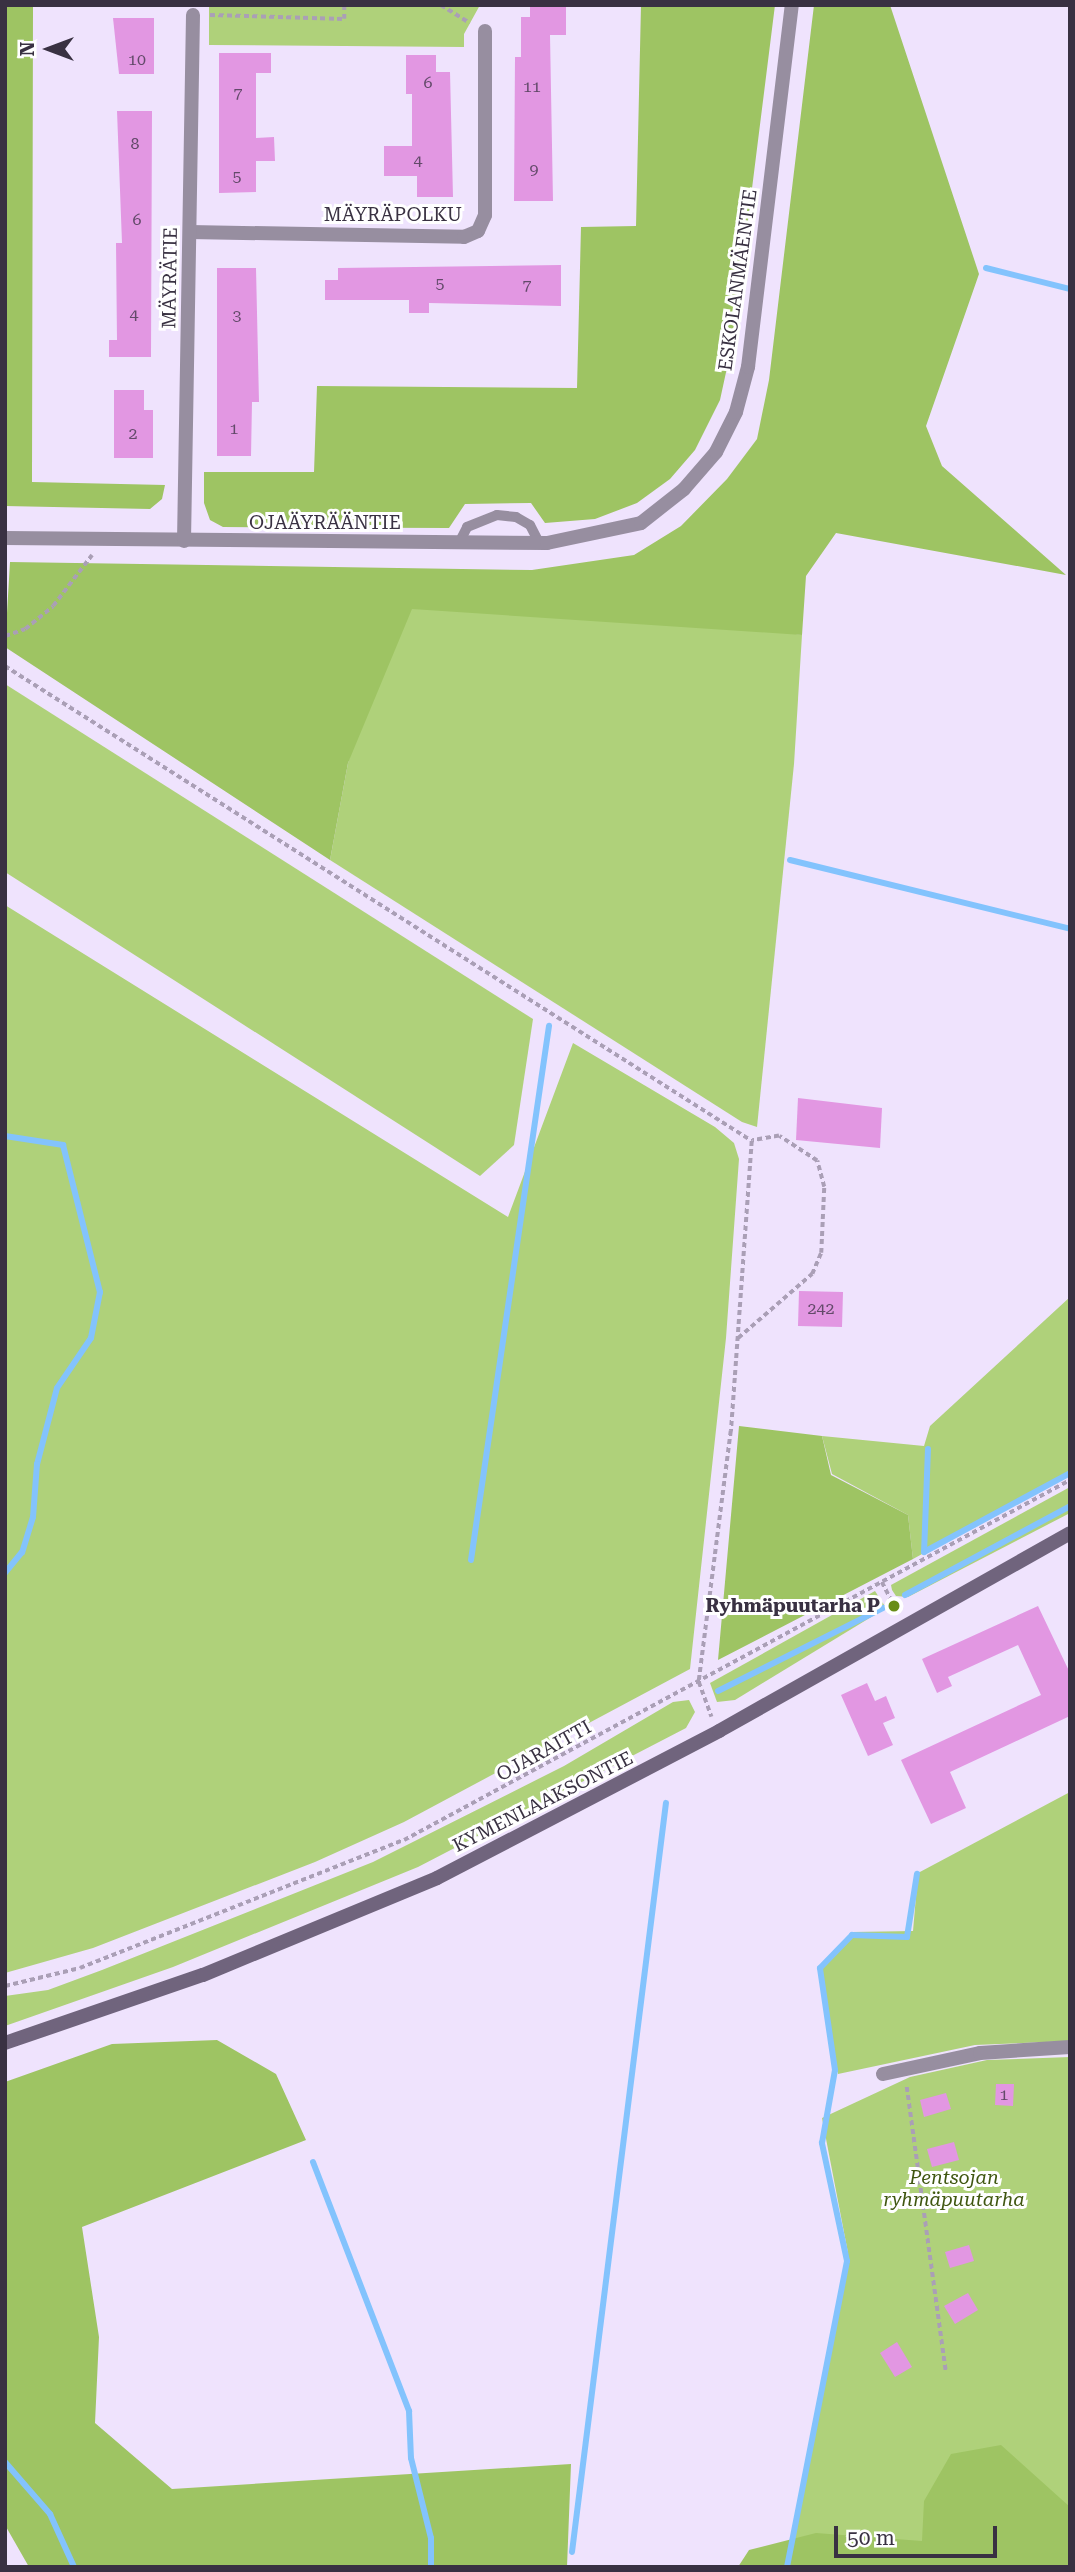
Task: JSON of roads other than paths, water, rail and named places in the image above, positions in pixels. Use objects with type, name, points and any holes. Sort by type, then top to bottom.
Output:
[{"type":"main road","name":"KYMENLAAKSONTIE","points":[[5,2043],[203,1975],[366,1909],[572,1811],[1070,1533]]},
{"type":"street","name":"ESKOLANMÄENTIE","points":[[641,523],[684,489],[716,452],[736,412],[748,367],[792,5]]},
{"type":"street","name":"MÄYRÄTIE","points":[[184,541],[193,15]]},
{"type":"street","name":"MÄYRÄPOLKU","points":[[190,232],[464,237],[478,231],[485,215],[485,32]]},
{"type":"street","name":"OJAÄYRÄÄNTIE","points":[[5,538],[99,541],[539,543],[603,535],[641,523]]},
{"type":"street","points":[[883,2074],[980,2053],[1070,2047]]},
{"type":"lane","points":[[459,543],[467,527],[497,515],[516,517],[530,525],[539,543]]},
{"type":"waterway","points":[[986,268],[1070,289]]},
{"type":"waterway","points":[[790,860],[1070,929]]},
{"type":"waterway","points":[[471,1560],[549,1026]]},
{"type":"waterway","points":[[5,1136],[63,1145],[100,1292],[91,1338],[57,1388],[37,1464],[33,1517],[22,1552],[5,1573]]},
{"type":"waterway","points":[[928,1449],[924,1552],[1070,1473]]},
{"type":"waterway","points":[[905,1595],[1070,1506]]},
{"type":"waterway","points":[[718,1691],[883,1608]]},
{"type":"waterway","points":[[572,2552],[666,1803]]},
{"type":"waterway","points":[[787,2567],[847,2261],[822,2143],[835,2070],[820,1968],[852,1935],[907,1937],[917,1874]]},
{"type":"waterway","points":[[313,2162],[409,2411],[411,2458],[431,2538],[431,2567]]},
{"type":"waterway","points":[[5,2462],[50,2514],[74,2567]]},
{"type":"place","name":"Ryhmäpuutarha P","points":[[894,1606]]},
{"type":"park label","name":"Pentsojan ryhmäpuutarha","points":[[954,2189]]}]
